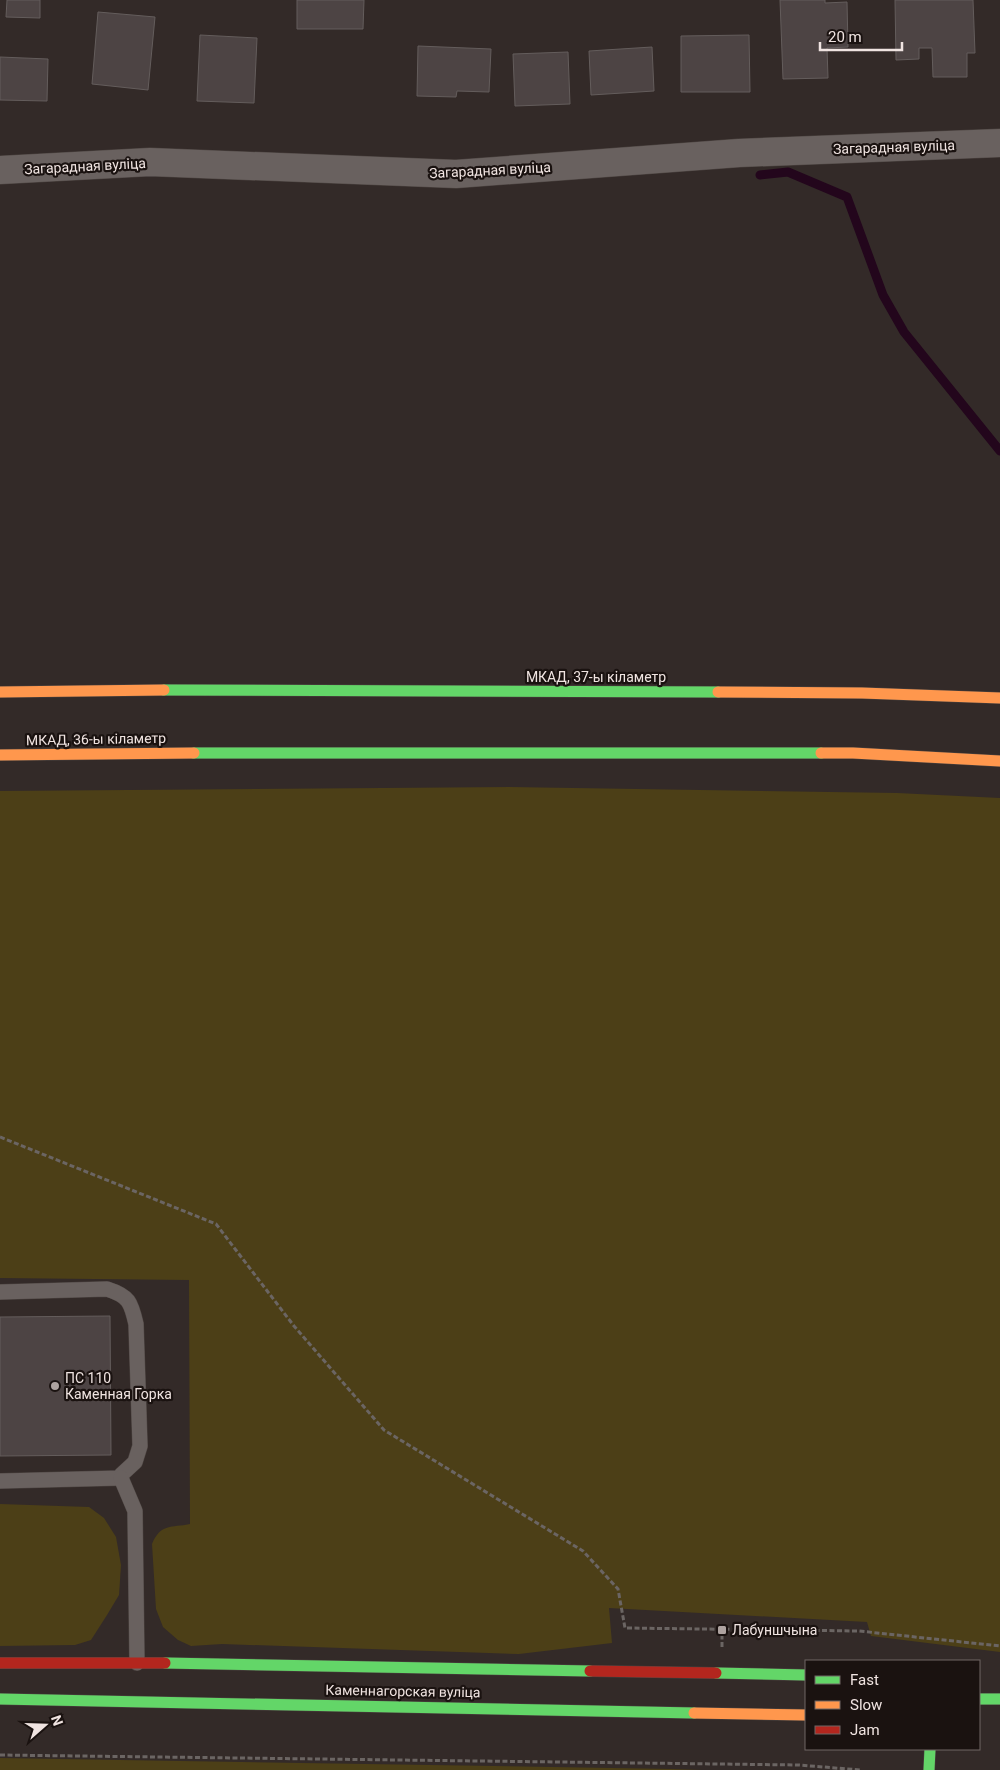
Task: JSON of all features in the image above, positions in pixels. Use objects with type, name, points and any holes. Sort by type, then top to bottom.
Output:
[{"type":"main road","name":"МКАД, 37-ы кіламетр","points":[[0,692],[192,690],[862,692],[1000,698]]},
{"type":"main road","name":"МКАД, 36-ы кіламетр","points":[[0,755],[192,753],[853,753],[1000,761]]},
{"type":"main road","name":"Каменнагорская вуліца","points":[[0,1663],[137,1663],[805,1675]]},
{"type":"main road","name":"Каменнагорская вуліца","points":[[0,1699],[805,1715]]},
{"type":"main road","points":[[980,1699],[1000,1699]]},
{"type":"main road","points":[[929,1770],[930,1750]]},
{"type":"street","name":"Загарадная вуліца","points":[[0,170],[150,162],[456,174],[739,153],[990,143]]},
{"type":"lane","points":[[0,1292],[107,1289],[122,1294],[132,1308],[136,1324],[140,1446],[135,1462],[121,1475],[121,1478],[135,1511],[137,1663]]},
{"type":"lane","points":[[0,1481],[121,1478]]},
{"type":"path","points":[[0,1137],[216,1224],[294,1326],[384,1430],[582,1551],[618,1590],[624,1628],[859,1631],[1000,1646]]},
{"type":"path","points":[[0,1755],[798,1765],[859,1770]]},
{"type":"shaded area","points":[[510,787],[897,793],[1000,798],[1000,1652],[871,1636],[867,1622],[609,1608],[612,1643],[519,1654],[222,1644],[191,1646],[178,1640],[163,1627],[156,1609],[152,1544],[155,1537],[163,1529],[190,1524],[189,1280],[0,1278],[0,791]]},
{"type":"shaded area","points":[[0,1504],[89,1507],[104,1518],[116,1537],[121,1565],[119,1595],[91,1640],[75,1645],[0,1646]]},
{"type":"shaded area","points":[[0,1758],[672,1769],[702,1770],[0,1770]]},
{"type":"building","points":[[7,0],[40,0],[40,18],[6,17]]},
{"type":"building","points":[[297,0],[364,0],[363,29],[297,29]]},
{"type":"building","points":[[780,0],[825,0],[825,3],[847,2],[848,47],[827,48],[828,78],[783,79]]},
{"type":"building","points":[[895,0],[973,0],[975,53],[967,53],[967,77],[933,77],[932,48],[919,48],[919,59],[896,60]]},
{"type":"building","points":[[98,12],[155,17],[148,90],[92,84]]},
{"type":"building","points":[[200,35],[257,38],[254,103],[197,101]]},
{"type":"building","points":[[749,35],[750,92],[681,92],[681,36]]},
{"type":"building","points":[[418,46],[491,49],[489,92],[457,91],[456,97],[417,96]]},
{"type":"building","points":[[652,47],[654,91],[591,95],[589,51]]},
{"type":"building","points":[[568,52],[570,104],[515,106],[513,54]]},
{"type":"building","points":[[0,57],[48,59],[47,101],[0,100]]},
{"type":"building","name":"ПС 110 Каменная Горка","points":[[110,1316],[111,1455],[0,1456],[0,1317]]},
{"type":"waterway","points":[[760,175],[788,172],[847,197],[883,295],[904,332],[1000,451]]},
{"type":"traffic: fast","points":[[164,690],[718,692]]},
{"type":"traffic: fast","points":[[194,753],[821,753]]},
{"type":"traffic: fast","points":[[165,1663],[590,1671]]},
{"type":"traffic: fast","points":[[716,1673],[805,1675]]},
{"type":"traffic: fast","points":[[0,1699],[694,1713]]},
{"type":"traffic: fast","points":[[980,1699],[1000,1699]]},
{"type":"traffic: fast","points":[[929,1770],[930,1750]]},
{"type":"traffic: slow","points":[[0,692],[164,690]]},
{"type":"traffic: slow","points":[[718,692],[862,693],[1000,698]]},
{"type":"traffic: slow","points":[[0,755],[194,753]]},
{"type":"traffic: slow","points":[[821,753],[1000,761]]},
{"type":"traffic: slow","points":[[694,1713],[805,1715]]},
{"type":"traffic: jam","points":[[0,1663],[165,1663]]},
{"type":"traffic: jam","points":[[590,1671],[716,1673]]},
{"type":"place","name":"ПС 110 Каменная Горка","points":[[55,1386]]},
{"type":"place","name":"Лабуншчына","points":[[722,1630]]}]
